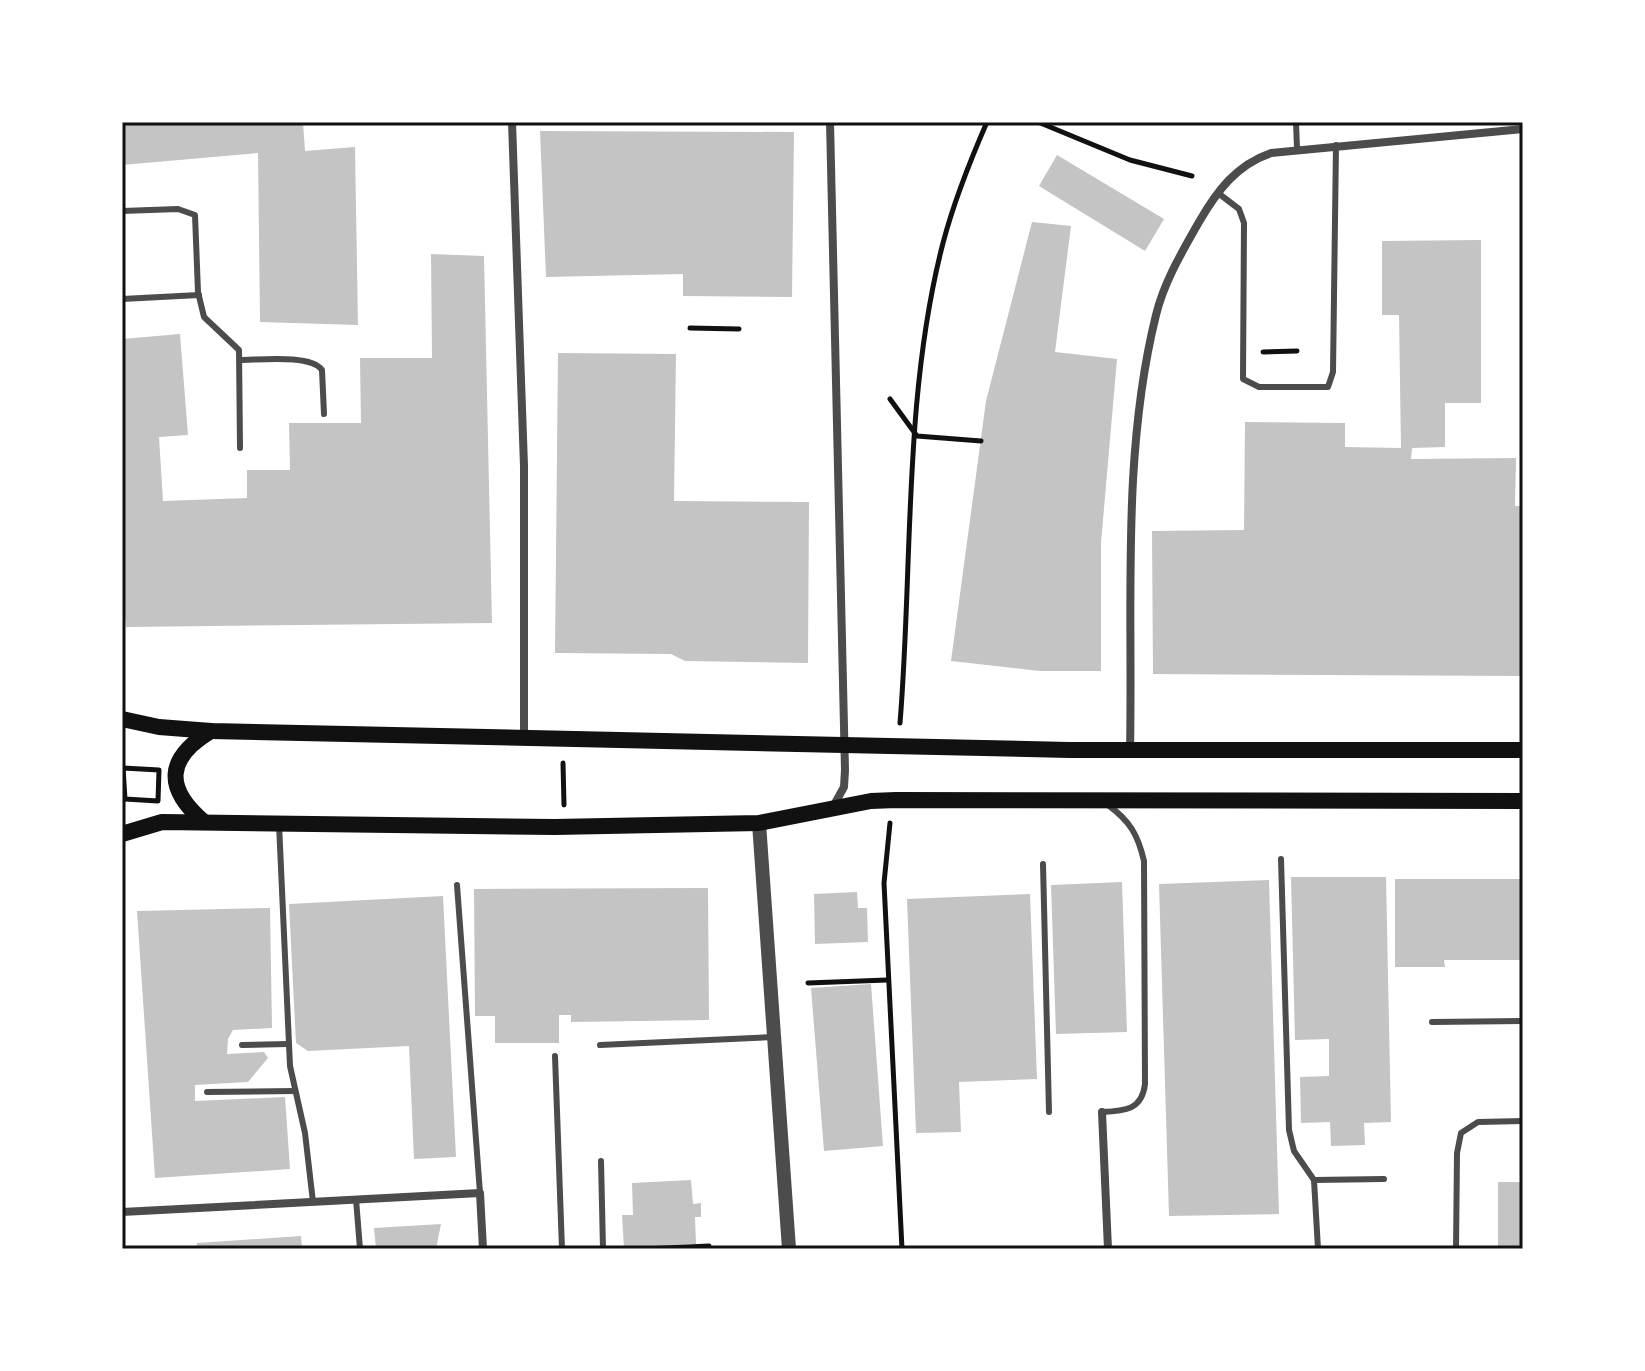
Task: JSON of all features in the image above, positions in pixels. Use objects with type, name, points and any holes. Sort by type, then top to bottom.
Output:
[{"type":"main road","points":[[122,719],[159,727],[211,731],[842,746],[1130,751],[1523,750]]},
{"type":"main road","points":[[204,822],[182,803],[176,785],[178,762],[187,746],[211,731]]},
{"type":"main road","points":[[122,834],[162,822],[565,827],[759,823],[871,801],[1523,801]]},
{"type":"street","points":[[512,122],[524,466],[524,737]]},
{"type":"street","points":[[828,810],[839,800],[844,787],[840,419],[830,122]]},
{"type":"street","points":[[1130,751],[1131,545],[1145,373],[1156,313],[1172,269],[1218,193],[1227,180],[1251,159],[1297,148],[1523,129]]},
{"type":"street","points":[[759,823],[789,1249]]},
{"type":"street","points":[[1102,1112],[1108,1249]]},
{"type":"street","points":[[122,1212],[480,1193],[483,1249]]},
{"type":"lane","points":[[1296,122],[1297,148]]},
{"type":"lane","points":[[1218,193],[1239,209],[1244,223],[1243,379],[1259,387],[1328,387],[1333,372],[1336,145]]},
{"type":"lane","points":[[122,211],[178,209],[195,215],[199,295],[204,317],[233,343],[240,360],[240,448]]},
{"type":"lane","points":[[122,299],[199,295]]},
{"type":"lane","points":[[240,360],[318,364],[322,370],[324,414]]},
{"type":"lane","points":[[1102,801],[1123,816],[1138,835],[1144,861],[1146,1057],[1144,1094],[1140,1102],[1124,1111],[1102,1112]]},
{"type":"lane","points":[[279,824],[288,1044],[313,1202]]},
{"type":"lane","points":[[1281,859],[1289,1130],[1294,1151],[1314,1180],[1318,1249]]},
{"type":"lane","points":[[1043,864],[1049,1112]]},
{"type":"lane","points":[[457,885],[480,1193]]},
{"type":"lane","points":[[1432,1022],[1523,1021]]},
{"type":"lane","points":[[600,1045],[774,1037]]},
{"type":"lane","points":[[242,1045],[288,1044]]},
{"type":"lane","points":[[555,1056],[562,1249]]},
{"type":"lane","points":[[207,1092],[295,1091]]},
{"type":"lane","points":[[1456,1249],[1457,1153],[1461,1133],[1478,1122],[1523,1121]]},
{"type":"lane","points":[[601,1161],[603,1249]]},
{"type":"lane","points":[[1314,1180],[1384,1179]]},
{"type":"lane","points":[[356,1199],[360,1249]]},
{"type":"path","points":[[899,727],[926,333],[943,243],[987,122]]},
{"type":"path","points":[[1038,122],[1130,160],[1192,176]]},
{"type":"path","points":[[690,328],[739,329]]},
{"type":"path","points":[[1263,352],[1297,351]]},
{"type":"path","points":[[890,399],[917,436],[981,441]]},
{"type":"path","points":[[563,762],[565,807]]},
{"type":"path","points":[[123,768],[159,770],[158,801],[125,799],[123,768]]},
{"type":"path","points":[[886,841],[887,980],[902,1249]]},
{"type":"path","points":[[808,983],[887,980]]},
{"type":"path","points":[[644,1249],[709,1246],[709,1249]]},
{"type":"building","points":[[122,122],[303,122],[305,151],[355,147],[358,325],[260,322],[258,153],[122,165]]},
{"type":"building","points":[[540,131],[794,132],[792,297],[683,296],[683,274],[546,277]]},
{"type":"building","points":[[1057,155],[1164,219],[1145,251],[1039,186]]},
{"type":"building","points":[[1032,222],[1071,226],[1055,352],[1117,359],[1101,543],[1101,671],[1040,671],[951,661],[986,401]]},
{"type":"building","points":[[1481,240],[1481,403],[1445,403],[1445,447],[1412,448],[1411,459],[1516,458],[1515,506],[1523,506],[1523,676],[1153,674],[1152,531],[1244,530],[1245,422],[1345,423],[1345,447],[1401,448],[1399,315],[1382,315],[1382,241]]},
{"type":"building","points":[[431,254],[484,256],[492,623],[126,627],[122,579],[122,339],[180,334],[188,435],[159,437],[163,501],[247,498],[247,470],[290,470],[289,423],[361,423],[360,358],[432,358]]},
{"type":"building","points":[[558,353],[676,354],[674,501],[809,502],[808,663],[685,661],[671,654],[555,653]]},
{"type":"building","points":[[1291,877],[1386,877],[1391,1122],[1364,1123],[1365,1145],[1331,1146],[1330,1122],[1301,1123],[1300,1077],[1329,1076],[1329,1039],[1295,1040]]},
{"type":"building","points":[[1395,879],[1523,879],[1523,960],[1444,960],[1445,967],[1395,967]]},
{"type":"building","points":[[1269,880],[1279,1214],[1169,1216],[1159,884]]},
{"type":"building","points":[[1122,882],[1127,1032],[1056,1034],[1051,885]]},
{"type":"building","points":[[708,888],[709,1020],[571,1022],[571,1015],[559,1015],[559,1043],[495,1043],[495,1016],[475,1016],[474,889]]},
{"type":"building","points":[[857,892],[858,908],[867,908],[868,942],[815,944],[814,894]]},
{"type":"building","points":[[1030,894],[1037,1079],[959,1082],[961,1132],[916,1133],[907,899]]},
{"type":"building","points":[[443,896],[456,1157],[414,1159],[409,1046],[308,1051],[296,1043],[289,904]]},
{"type":"building","points":[[270,908],[272,1028],[233,1030],[228,1039],[227,1054],[264,1052],[268,1058],[248,1082],[195,1085],[195,1101],[285,1097],[290,1169],[155,1178],[137,911]]},
{"type":"building","points":[[871,984],[883,1146],[824,1151],[811,988]]},
{"type":"building","points":[[691,1180],[693,1204],[701,1203],[701,1217],[695,1217],[696,1244],[624,1248],[622,1215],[633,1215],[632,1183]]},
{"type":"building","points":[[1498,1182],[1523,1182],[1523,1249],[1498,1249]]},
{"type":"building","points":[[441,1224],[436,1249],[376,1249],[374,1228]]},
{"type":"building","points":[[301,1236],[302,1249],[197,1249],[197,1243]]}]
